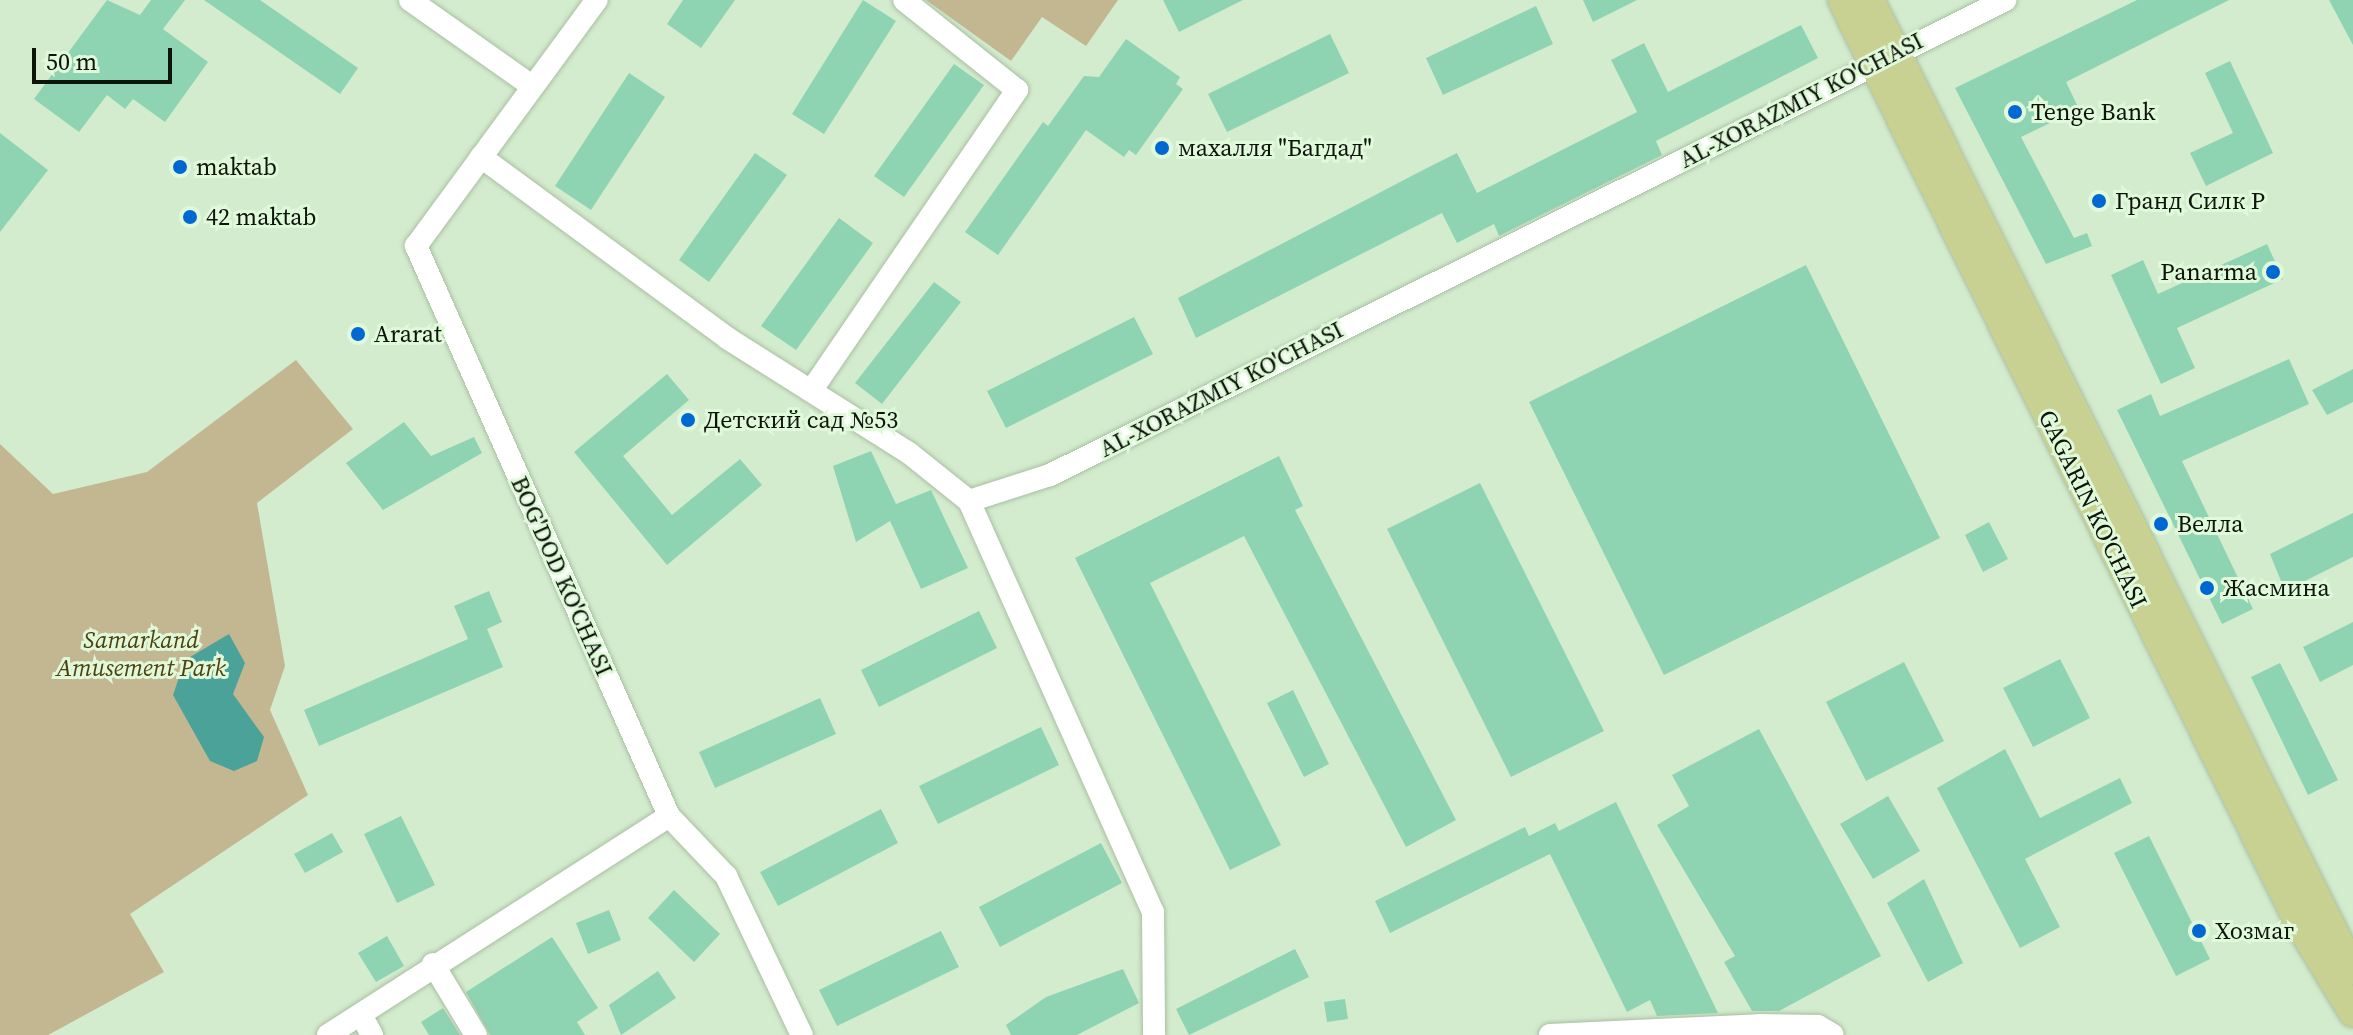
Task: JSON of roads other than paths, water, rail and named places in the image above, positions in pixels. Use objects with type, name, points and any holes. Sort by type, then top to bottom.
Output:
[{"type":"main road","name":"GAGARIN KO'CHASI","points":[[1842,0],[1884,57],[2353,971]]},
{"type":"main road","name":"GAGARIN KO'CHASI","points":[[1870,0],[1884,57],[2302,929],[2353,1013]]},
{"type":"street","points":[[410,0],[532,86]]},
{"type":"street","name":"BOG'DOD KO'CHASI","points":[[597,0],[416,246],[669,816]]},
{"type":"street","points":[[811,391],[1017,90],[904,0]]},
{"type":"street","name":"AL-XORAZMIY KO'CHASI","points":[[969,501],[1050,475],[1884,57],[2005,0]]},
{"type":"street","points":[[481,157],[969,501],[1153,912],[1154,1035]]},
{"type":"street","points":[[328,1035],[433,964],[669,816],[726,876],[802,1035]]},
{"type":"street","points":[[433,964],[476,1035]]},
{"type":"street","points":[[361,1015],[372,1035]]},
{"type":"street","points":[[1550,1035],[1818,1026],[1833,1035]]},
{"type":"water","points":[[229,634],[245,663],[233,694],[264,737],[257,761],[234,771],[210,761],[173,695],[185,660]]},
{"type":"place","name":"Tenge Bank","points":[[2015,112]]},
{"type":"place","name":"махалля \"Багдад\"","points":[[1162,148]]},
{"type":"place","name":"maktab","points":[[180,167]]},
{"type":"place","name":"Гранд Силк Р","points":[[2099,201]]},
{"type":"place","name":"42 maktab","points":[[190,217]]},
{"type":"place","name":"Panarma","points":[[2273,272]]},
{"type":"place","name":"Ararat","points":[[358,334]]},
{"type":"place","name":"Детский сад №53","points":[[688,420]]},
{"type":"place","name":"Велла","points":[[2161,524]]},
{"type":"place","name":"Жасмина","points":[[2207,588]]},
{"type":"place","name":"Хозмаг","points":[[2199,931]]},
{"type":"park label","name":"Samarkand Amusement Park","points":[[141,654]]}]
